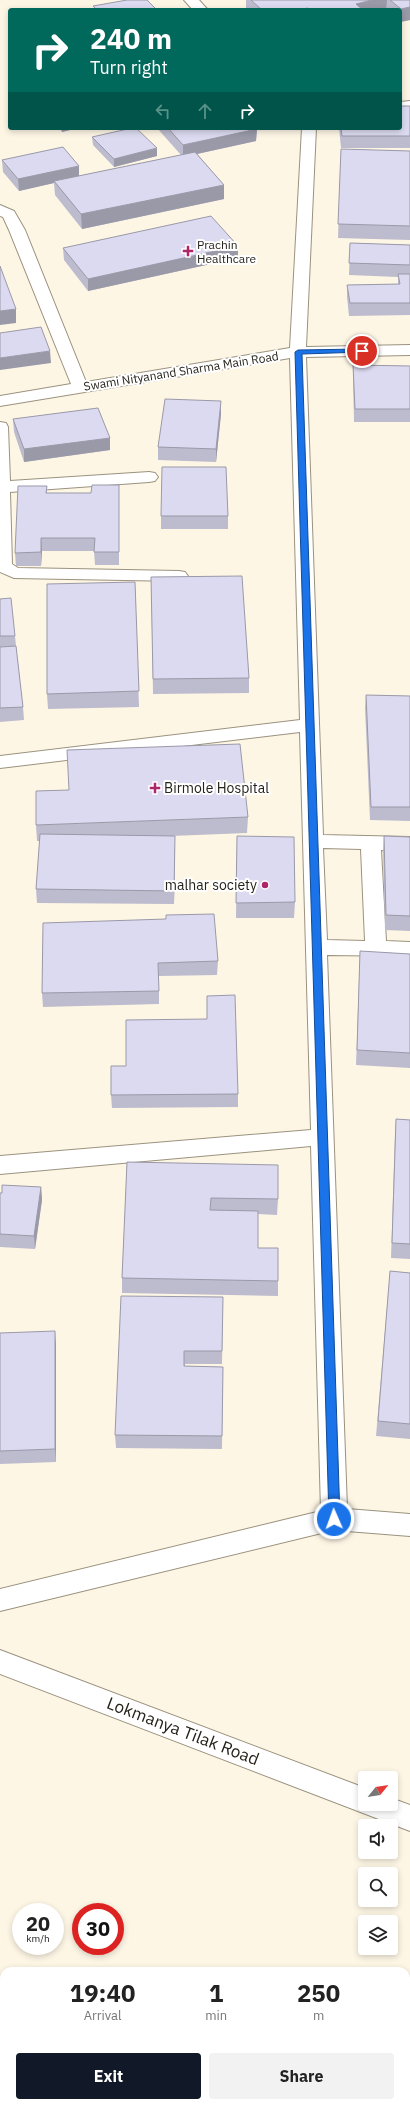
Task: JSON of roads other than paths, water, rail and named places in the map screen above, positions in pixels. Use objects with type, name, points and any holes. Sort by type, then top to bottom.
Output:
[{"type":"street","points":[[191,0],[199,8]]},
{"type":"street","points":[[309,130],[298,352],[334,1519]]},
{"type":"street","points":[[0,210],[9,214],[17,230],[46,326],[80,387]]},
{"type":"street","name":"Swami Nityanand Sharma Main Road","points":[[0,401],[298,352],[410,350]]},
{"type":"street","points":[[0,401],[0,420]]},
{"type":"street","points":[[0,427],[3,566],[14,573],[179,576]]},
{"type":"street","points":[[2,487],[149,477]]},
{"type":"street","points":[[0,762],[309,725]]},
{"type":"street","points":[[313,841],[410,844]]},
{"type":"street","points":[[371,842],[376,948]]},
{"type":"street","points":[[316,947],[410,949]]},
{"type":"street","points":[[0,1165],[322,1137]]},
{"type":"street","points":[[0,1600],[334,1519],[410,1525]]},
{"type":"street","name":"Lokmanya Tilak Road","points":[[0,1662],[358,1798]]},
{"type":"street","points":[[391,1811],[410,1818]]},
{"type":"place","name":"Prachin Healthcare","points":[[188,251]]},
{"type":"place","name":"Birmole Hospital","points":[[155,788]]},
{"type":"place","name":"malhar society","points":[[265,885]]}]
